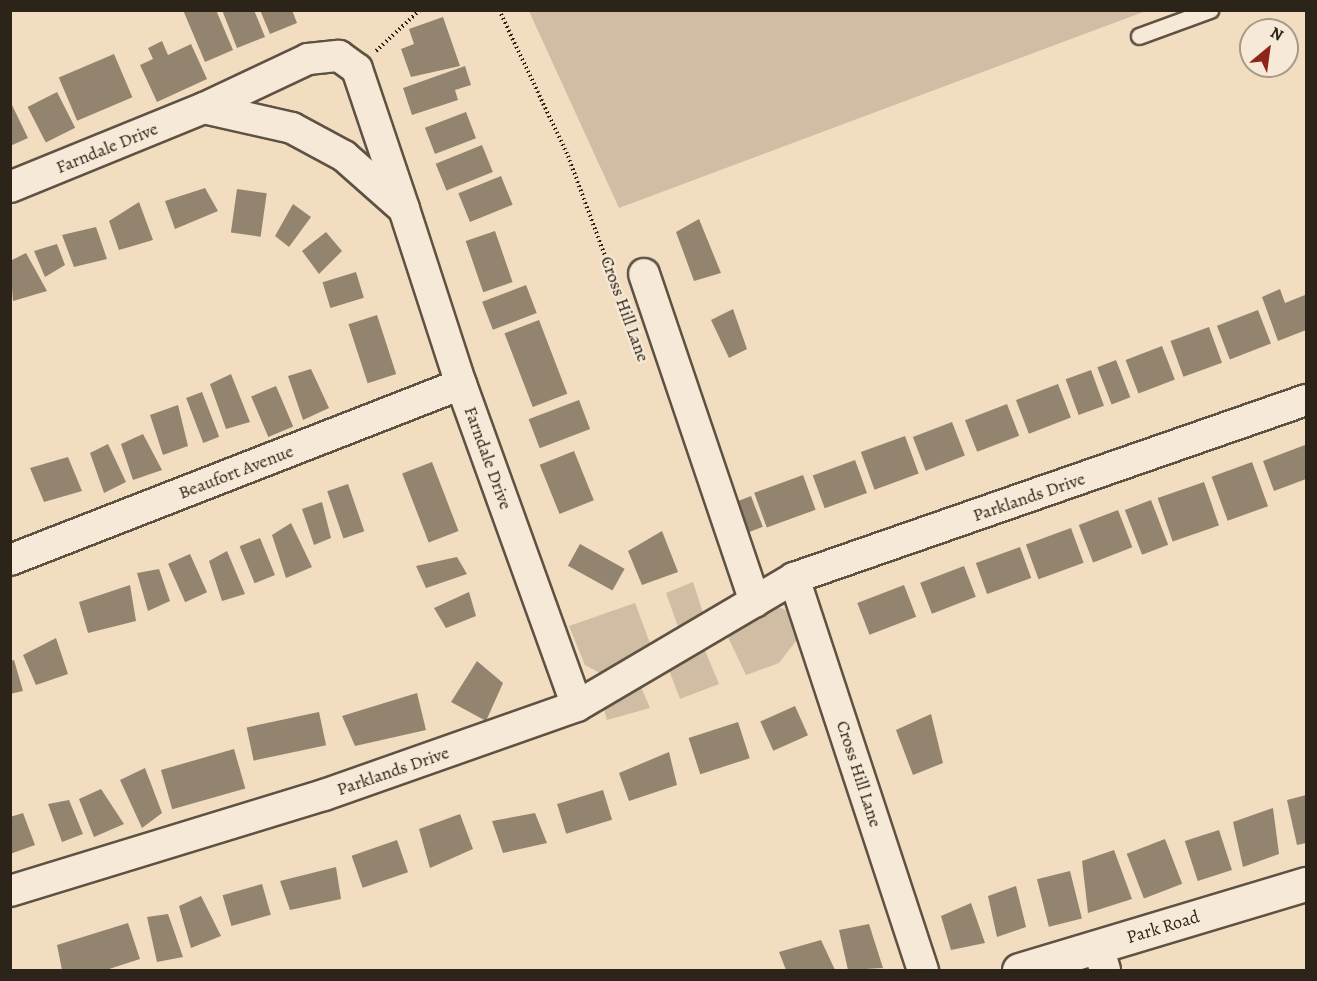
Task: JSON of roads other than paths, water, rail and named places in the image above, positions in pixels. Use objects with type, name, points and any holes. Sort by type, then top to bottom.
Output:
[{"type":"street","name":"Farndale Drive","points":[[10,187],[204,108],[308,59],[339,56],[357,69],[461,384],[577,706]]},
{"type":"street","points":[[204,108],[292,128],[344,156],[404,209]]},
{"type":"street","points":[[644,274],[755,602]]},
{"type":"street","name":"Beaufort Avenue","points":[[10,560],[461,384]]},
{"type":"street","name":"Parklands Drive","points":[[10,891],[324,795],[577,706],[794,578],[1306,400]]},
{"type":"street","name":"Cross Hill Lane","points":[[794,578],[923,970]]},
{"type":"street","name":"Park Road","points":[[1019,970],[1102,958],[1306,884]]},
{"type":"lane","points":[[1139,36],[1210,10]]}]
